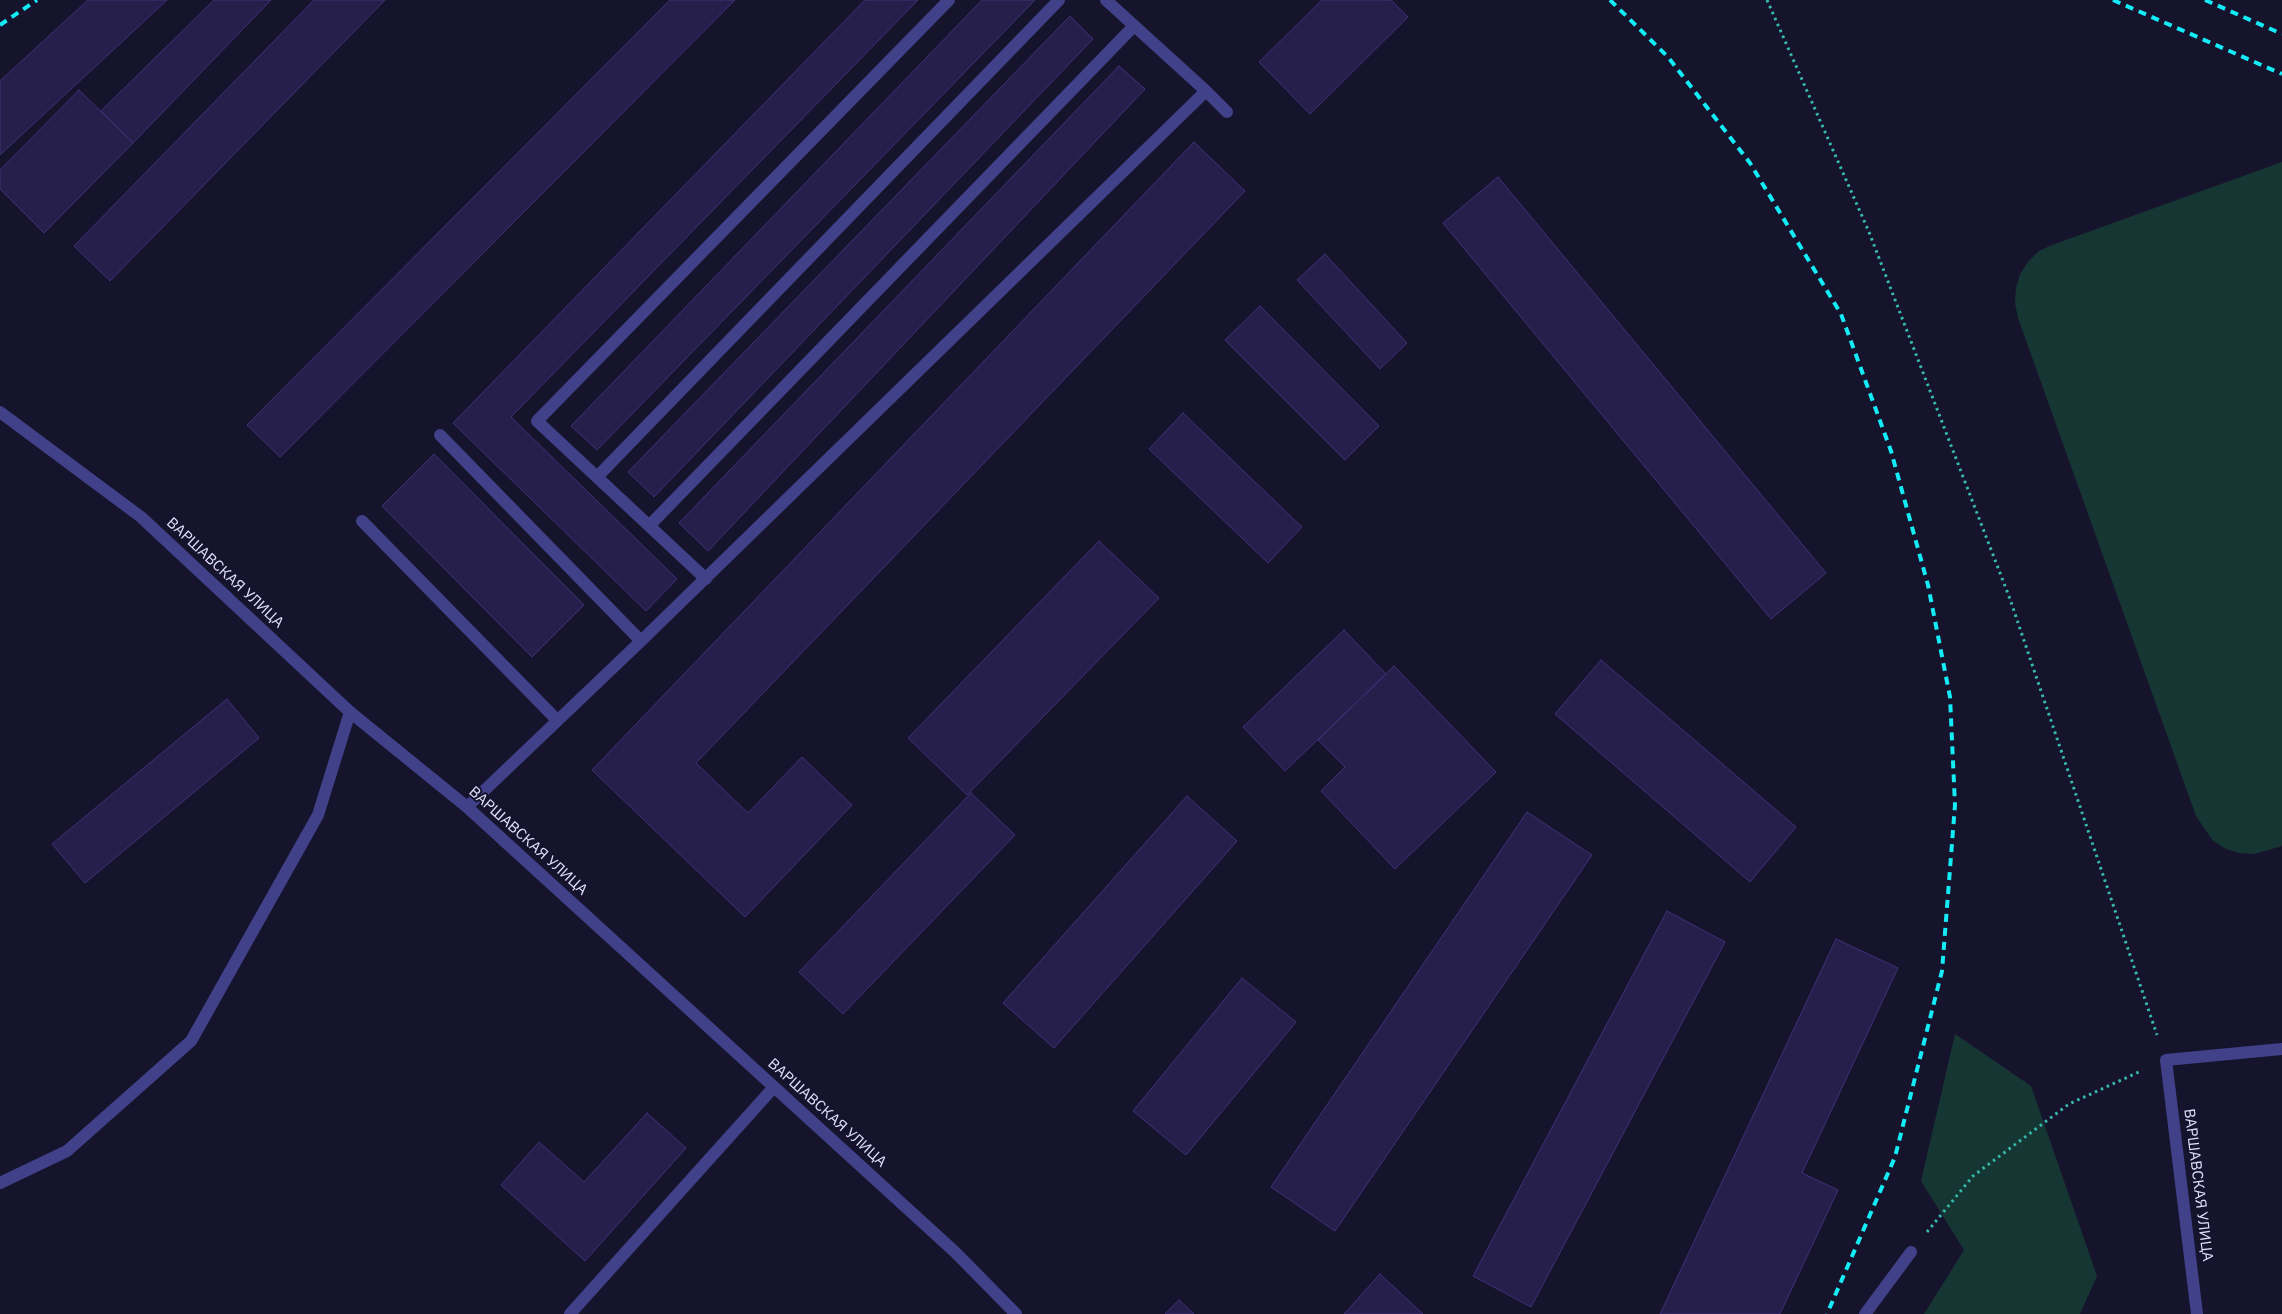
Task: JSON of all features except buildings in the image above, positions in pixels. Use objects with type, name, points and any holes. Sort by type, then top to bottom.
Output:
[{"type":"street","points":[[706,579],[537,421],[949,0]]},
{"type":"street","points":[[598,477],[1059,0]]},
{"type":"street","points":[[1106,0],[1227,112]]},
{"type":"street","points":[[650,525],[1133,27]]},
{"type":"street","points":[[467,807],[641,642],[1206,91]]},
{"type":"street","name":"ВАРШАВСКАЯ УЛИЦА","points":[[0,412],[141,516],[350,712],[467,807],[955,1252],[1016,1314]]},
{"type":"street","points":[[440,435],[641,642]]},
{"type":"street","points":[[362,521],[557,720]]},
{"type":"street","points":[[0,1183],[67,1151],[191,1041],[318,815],[350,712]]},
{"type":"street","points":[[2166,1060],[2282,1049]]},
{"type":"street","name":"ВАРШАВСКАЯ УЛИЦА","points":[[2166,1060],[2197,1314]]},
{"type":"street","points":[[570,1314],[774,1087]]},
{"type":"street","points":[[1865,1314],[1911,1252]]},
{"type":"path","points":[[1767,0],[1869,232],[2010,599],[2166,1060],[2069,1104],[1973,1176],[1911,1252]]},
{"type":"green space","points":[[2282,162],[2282,846],[2254,854],[2226,849],[2213,841],[2196,816],[2018,318],[2015,303],[2016,288],[2020,274],[2039,251]]},
{"type":"green space","points":[[1955,1034],[2031,1086],[2097,1276],[2080,1314],[1924,1314],[1964,1250],[1921,1181]]},
{"type":"railway","points":[[0,25],[37,0]]},
{"type":"railway","points":[[1610,0],[1668,57],[1750,163],[1841,314],[1891,451],[1928,585],[1950,697],[1955,805],[1942,971],[1895,1157],[1827,1314]]},
{"type":"railway","points":[[2113,0],[2282,74]]},
{"type":"railway","points":[[2205,0],[2282,34]]}]
